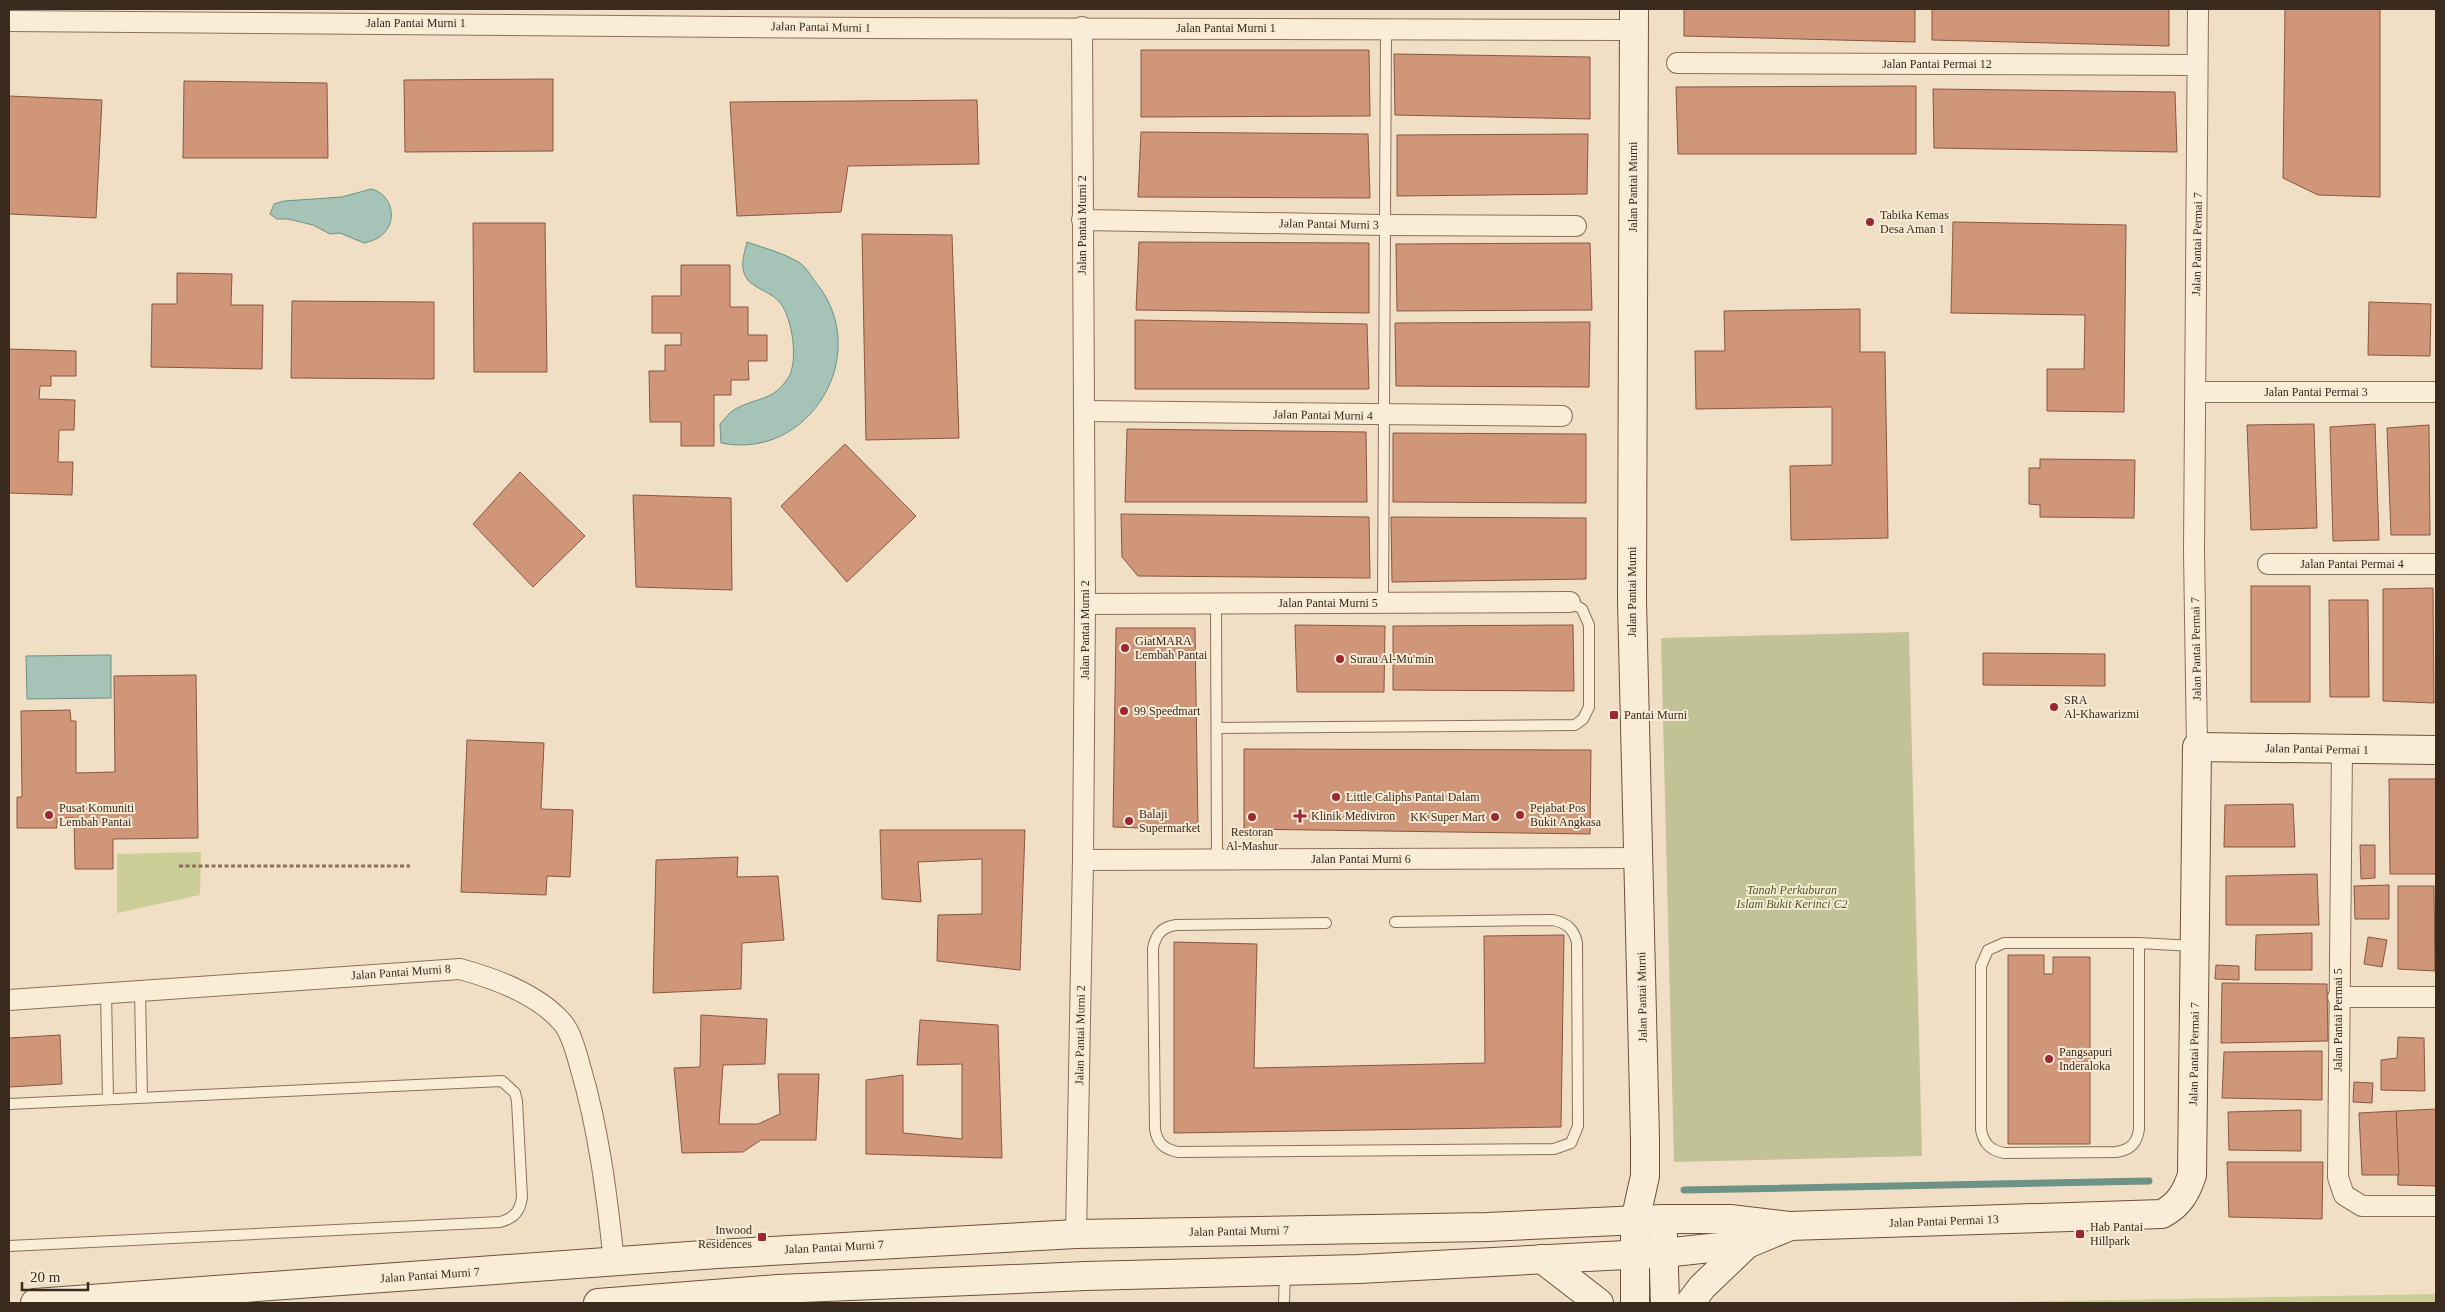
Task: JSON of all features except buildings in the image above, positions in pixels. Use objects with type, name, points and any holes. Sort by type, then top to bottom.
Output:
[{"type":"main road","name":"Jalan Pantai Murni","points":[[1634,19],[1633,719],[1639,858],[1645,1176],[1635,1221],[1635,1303]]},
{"type":"main road","name":"Jalan Pantai Permai 1","points":[[2197,747],[2436,750]]},
{"type":"main road","name":"Jalan Pantai Permai 7","points":[[2098,1215],[2162,1214],[2174,1208],[2187,1189],[2192,1175],[2197,747]]},
{"type":"main road","name":"Jalan Pantai Murni","points":[[1645,1176],[1662,1219],[1665,1303]]},
{"type":"main road","name":"Jalan Pantai Permai 13","points":[[1662,1219],[1730,1219],[1789,1226],[2098,1215]]},
{"type":"main road","name":"Jalan Pantai Murni 7","points":[[35,1303],[717,1254],[1076,1234],[1487,1227],[1662,1219]]},
{"type":"main road","name":"Jalan Pantai Permai 13","points":[[1635,1255],[1747,1244],[1789,1226]]},
{"type":"main road","points":[[1690,1303],[1702,1287],[1747,1244]]},
{"type":"main road","points":[[598,1303],[778,1289],[1285,1271],[1635,1255]]},
{"type":"main road","points":[[1542,1259],[1600,1303]]},
{"type":"street","name":"Jalan Pantai Permai 7","points":[[2197,747],[2194,551],[2198,9]]},
{"type":"street","name":"Jalan Pantai Murni 1","points":[[9,21],[1386,29],[1634,19]]},
{"type":"street","name":"Jalan Pantai Murni 2","points":[[1076,1234],[1083,860],[1085,604],[1082,27]]},
{"type":"street","name":"Jalan Pantai Permai 12","points":[[1677,63],[2197,65]]},
{"type":"street","name":"Jalan Pantai Murni 3","points":[[1082,220],[1384,226],[1576,226]]},
{"type":"street","name":"Jalan Pantai Permai 3","points":[[2196,392],[2436,392]]},
{"type":"street","name":"Jalan Pantai Murni 4","points":[[1084,411],[1382,416],[1562,416]]},
{"type":"street","name":"Jalan Pantai Permai 4","points":[[2268,564],[2436,564]]},
{"type":"street","name":"Jalan Pantai Murni 5","points":[[1085,604],[1570,602]]},
{"type":"street","name":"Jalan Pantai Permai 5","points":[[2342,750],[2338,997],[2338,1177],[2344,1194],[2362,1206],[2436,1206]]},
{"type":"street","name":"Jalan Pantai Murni 6","points":[[1083,860],[1639,858]]},
{"type":"street","name":"Jalan Pantai Murni 8","points":[[9,1000],[460,969],[492,978],[529,997],[562,1021],[575,1050],[591,1105],[608,1203],[614,1262]]},
{"type":"street","points":[[2338,997],[2436,997]]},
{"type":"lane","points":[[1383,603],[1382,416],[1386,29]]},
{"type":"lane","points":[[1217,728],[1575,725],[1583,720],[1589,707],[1589,625],[1582,609],[1570,602]]},
{"type":"lane","points":[[1216,604],[1217,860]]},
{"type":"lane","points":[[1326,923],[1176,925],[1167,926],[1160,932],[1155,939],[1153,948],[1154,1129],[1156,1138],[1162,1145],[1169,1150],[1178,1152],[1554,1149],[1571,1143],[1578,1126],[1577,953],[1575,934],[1570,927],[1562,922],[1553,920],[1394,922]]},
{"type":"lane","points":[[2139,943],[2138,1138],[2132,1146],[2116,1152],[2004,1153],[1988,1146],[1981,1130],[1981,976],[1983,958],[1988,950],[2004,943],[2139,943],[2195,946]]},
{"type":"lane","points":[[140,990],[142,1097]]},
{"type":"lane","points":[[106,992],[108,1099]]},
{"type":"lane","points":[[9,1104],[502,1081],[515,1092],[517,1101],[521,1206],[509,1219],[500,1222],[9,1246]]},
{"type":"lane","points":[[1284,1303],[1285,1271]]},
{"type":"path","points":[[179,866],[410,866]]},
{"type":"green space","name":"Tanah Perkuburan Islam Bukit Kerinci C2","points":[[1909,632],[1922,1156],[1674,1162],[1661,638]]},
{"type":"green space","points":[[201,852],[200,895],[117,913],[117,854]]},
{"type":"green space","points":[[2436,1294],[2436,1303],[2008,1303],[2008,1302]]},
{"type":"shaded area","points":[[371,189],[378,191],[387,200],[390,206],[391,220],[383,234],[364,243],[340,233],[330,234],[313,225],[288,219],[277,219],[270,214],[274,204],[284,201],[342,197]]},
{"type":"shaded area","points":[[747,242],[794,259],[807,270],[817,284],[833,312],[838,341],[835,370],[823,396],[805,419],[781,436],[753,444],[721,443],[720,424],[728,415],[745,404],[765,398],[777,391],[788,378],[793,362],[793,340],[785,311],[778,300],[750,282],[743,270]]},
{"type":"shaded area","points":[[111,655],[111,698],[27,699],[26,656]]},
{"type":"waterway","points":[[1684,1190],[2149,1181]]},
{"type":"place","name":"Tabika Kemas Desa Aman 1","points":[[1870,222]]},
{"type":"place","name":"GiatMARA Lembah Pantai","points":[[1125,648]]},
{"type":"place","name":"Surau Al-Mu'min","points":[[1340,659]]},
{"type":"place","name":"SRA Al-Khawarizmi","points":[[2054,707]]},
{"type":"place","name":"99 Speedmart","points":[[1124,711]]},
{"type":"place","name":"Pantai Murni","points":[[1614,715]]},
{"type":"place","name":"Little Caliphs Pantai Dalam","points":[[1336,797]]},
{"type":"place","name":"Pusat Komuniti Lembah Pantai","points":[[49,815]]},
{"type":"place","name":"Pejabat Pos Bukit Angkasa","points":[[1520,815]]},
{"type":"place","name":"Klinik Mediviron","points":[[1300,816]]},
{"type":"place","name":"Restoran Al-Mashur","points":[[1252,817]]},
{"type":"place","name":"KK Super Mart","points":[[1495,817]]},
{"type":"place","name":"Balaji Supermarket","points":[[1129,821]]},
{"type":"place","name":"Pangsapuri Inderaloka","points":[[2049,1059]]},
{"type":"place","name":"Hab Pantai Hillpark","points":[[2080,1234]]},
{"type":"place","name":"Inwood Residences","points":[[762,1237]]}]
